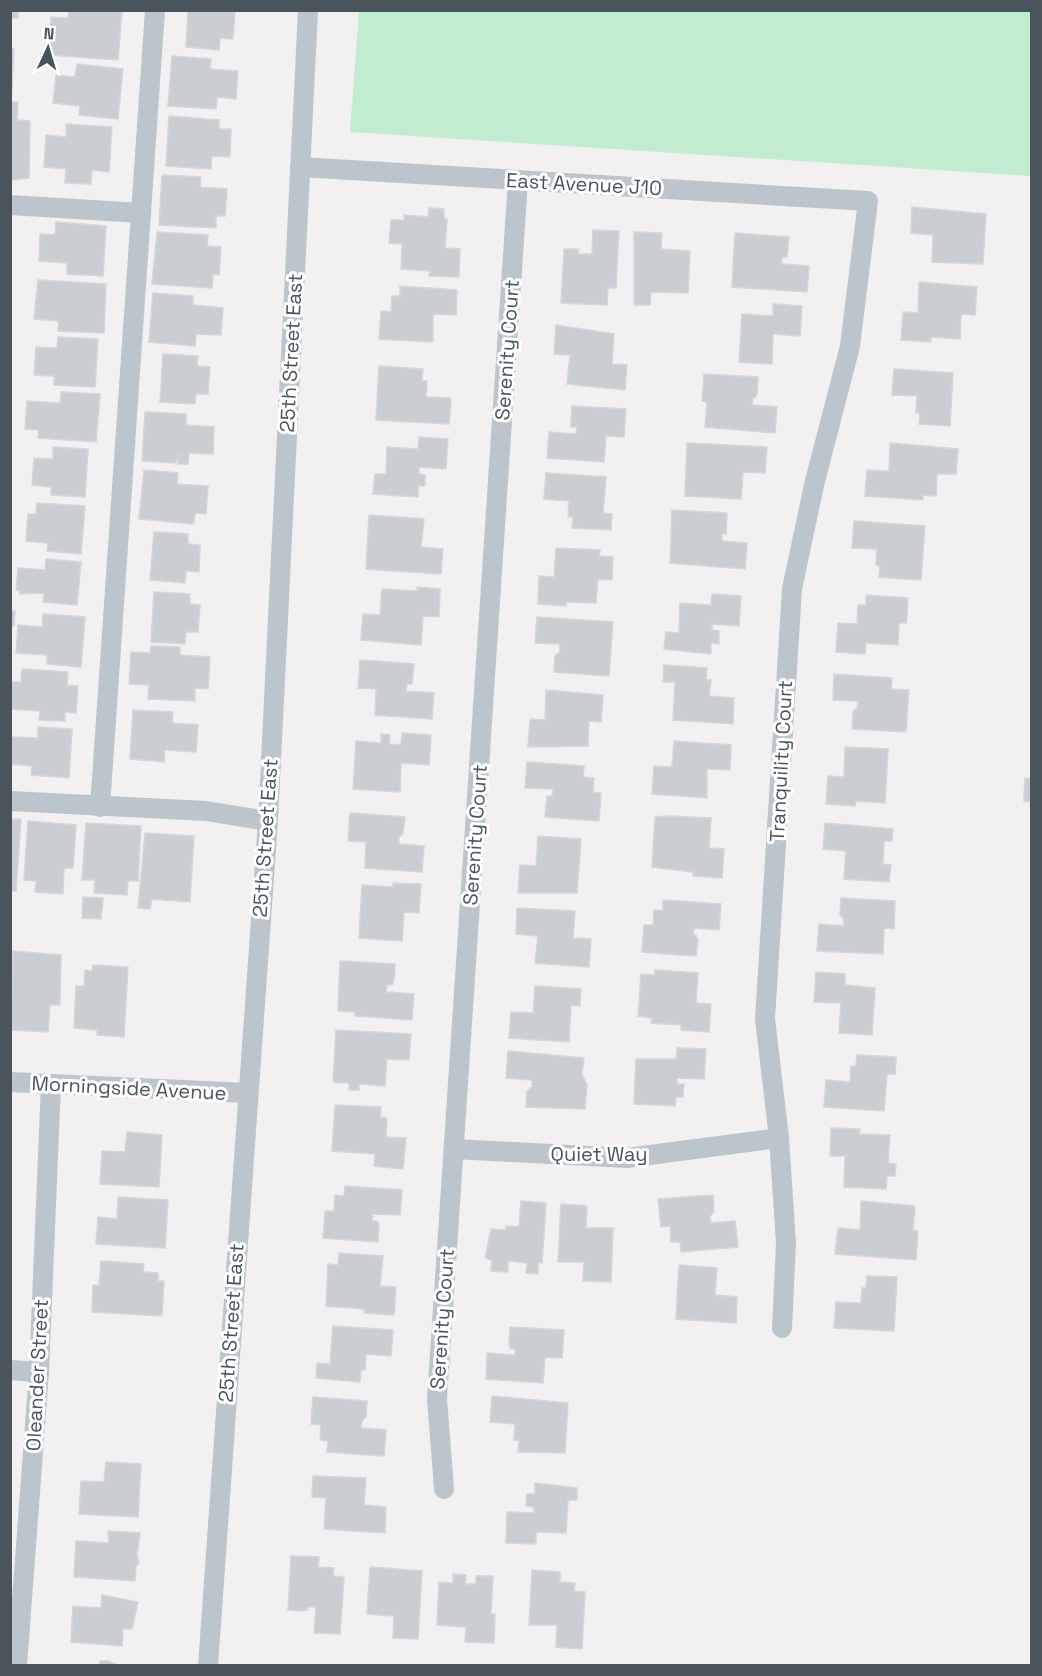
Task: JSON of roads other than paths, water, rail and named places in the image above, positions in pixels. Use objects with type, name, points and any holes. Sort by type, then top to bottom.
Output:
[{"type":"street","points":[[100,807],[155,10]]},
{"type":"street","name":"25th Street East","points":[[208,1665],[268,821],[308,10]]},
{"type":"street","name":"East Avenue J10","points":[[300,167],[868,201]]},
{"type":"street","name":"Serenity Court","points":[[444,1489],[437,1400],[518,180]]},
{"type":"street","name":"Tranquility Court","points":[[782,1328],[786,1243],[779,1138],[765,1019],[792,589],[814,485],[850,346],[868,201]]},
{"type":"street","points":[[10,205],[141,213]]},
{"type":"street","points":[[10,801],[206,811],[268,821]]},
{"type":"street","name":"Morningside Avenue","points":[[10,1082],[247,1093]]},
{"type":"street","name":"Oleander Street","points":[[15,1659],[39,1372],[51,1084]]},
{"type":"street","name":"Quiet Way","points":[[454,1149],[627,1158],[779,1138]]},
{"type":"street","points":[[10,1370],[39,1372]]}]
